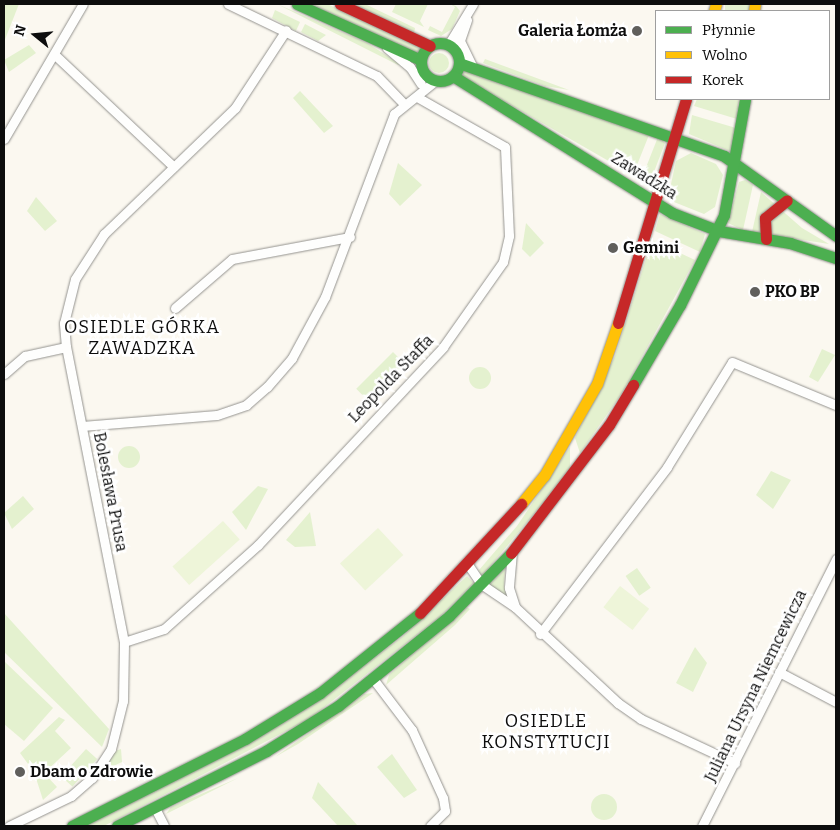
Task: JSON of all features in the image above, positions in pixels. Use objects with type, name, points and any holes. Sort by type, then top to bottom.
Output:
[{"type":"street","points":[[4,139],[55,55],[83,4]]},
{"type":"street","points":[[228,4],[286,30],[377,76],[403,103]]},
{"type":"street","points":[[297,4],[386,46],[421,60]]},
{"type":"street","points":[[340,4],[430,46],[454,54],[474,68],[674,135],[738,162],[836,236]]},
{"type":"street","points":[[386,46],[427,80],[453,76],[454,54],[472,6]]},
{"type":"street","points":[[454,54],[472,6]]},
{"type":"street","name":"Bolesława Prusa","points":[[9,826],[71,796],[104,763],[122,714],[124,642],[66,348],[70,295],[87,255],[235,108],[286,30]]},
{"type":"street","points":[[460,41],[474,68]]},
{"type":"street","points":[[82,426],[217,414],[254,399],[277,377],[306,335],[350,236],[386,130],[403,103],[417,97],[427,80],[421,60],[430,46]]},
{"type":"street","points":[[55,55],[174,167]]},
{"type":"street","name":"Zawadzka","points":[[453,76],[655,202],[719,231],[766,239],[836,258]]},
{"type":"street","points":[[417,97],[427,80]]},
{"type":"street","name":"Leopolda Staffa","points":[[124,642],[164,629],[258,545],[438,353],[503,262],[509,236],[504,147],[417,97]]},
{"type":"street","points":[[72,826],[244,739],[320,693],[402,631],[469,566],[544,476],[587,405],[617,333],[686,100]]},
{"type":"street","points":[[117,826],[266,752],[374,680],[481,584],[512,552],[609,425],[719,231],[738,162],[745,100]]},
{"type":"street","points":[[766,239],[766,218],[787,200]]},
{"type":"street","points":[[175,308],[232,259],[350,236]]},
{"type":"street","points":[[4,374],[25,356],[66,348]]},
{"type":"street","points":[[540,634],[667,467],[732,362],[836,405]]},
{"type":"street","points":[[512,552],[509,588],[515,608]]},
{"type":"street","name":"Juliana Ursyna Niemcewicza","points":[[702,826],[836,559]]},
{"type":"street","points":[[469,566],[481,584],[515,608],[540,634],[630,712],[735,763]]},
{"type":"street","points":[[779,672],[836,702]]},
{"type":"street","points":[[374,680],[412,730],[444,798],[445,811],[430,826]]},
{"type":"street","points":[[155,808],[164,826]]},
{"type":"green space","points":[[4,4],[19,4],[4,42]]},
{"type":"green space","points":[[277,4],[367,43],[400,64],[398,65]]},
{"type":"green space","points":[[310,4],[327,4],[423,46],[418,54]]},
{"type":"green space","points":[[352,4],[365,4],[415,28],[414,33]]},
{"type":"green space","points":[[396,4],[428,4],[420,21],[424,27],[392,12]]},
{"type":"green space","points":[[450,4],[456,6],[460,11],[452,29],[441,36],[428,30],[430,26],[442,32],[455,7]]},
{"type":"green space","points":[[725,4],[749,4],[749,10],[725,10]]},
{"type":"green space","points":[[275,10],[300,22],[296,31],[272,18]]},
{"type":"green space","points":[[305,24],[326,35],[318,41],[301,32]]},
{"type":"green space","points":[[29,45],[36,53],[9,72],[4,60]]},
{"type":"green space","points":[[435,53],[443,53],[449,59],[449,67],[443,73],[435,73],[429,67],[429,59]]},
{"type":"green space","points":[[485,59],[569,90],[545,86],[483,63]]},
{"type":"green space","points":[[462,69],[649,135],[633,175],[459,75]]},
{"type":"green space","points":[[300,91],[333,126],[324,133],[293,98]]},
{"type":"green space","points":[[697,100],[739,100],[737,119],[694,106]]},
{"type":"green space","points":[[692,115],[736,128],[732,152],[689,134]]},
{"type":"green space","points":[[658,137],[665,143],[649,185],[641,180]]},
{"type":"green space","points":[[691,153],[716,164],[723,175],[715,207],[704,214],[674,202],[669,193],[676,161]]},
{"type":"green space","points":[[398,163],[422,185],[400,206],[389,194]]},
{"type":"green space","points":[[745,180],[753,185],[743,230],[728,223],[739,182]]},
{"type":"green space","points":[[761,192],[802,228],[829,244],[752,232]]},
{"type":"green space","points":[[36,197],[57,221],[45,231],[27,211]]},
{"type":"green space","points":[[660,214],[705,234],[700,252],[655,231]]},
{"type":"green space","points":[[526,223],[544,243],[530,257],[522,249]]},
{"type":"green space","points":[[652,240],[695,260],[622,393],[580,453],[575,438],[615,356]]},
{"type":"green space","points":[[822,349],[835,355],[818,382],[809,377]]},
{"type":"green space","points":[[393,352],[406,365],[369,401],[356,389]]},
{"type":"green space","points":[[480,367],[488,370],[491,378],[488,386],[480,389],[472,386],[469,378],[472,370]]},
{"type":"green space","points":[[129,446],[137,449],[140,457],[137,465],[129,468],[121,465],[118,457],[121,449]]},
{"type":"green space","points":[[570,447],[570,471],[481,577],[479,570],[517,526]]},
{"type":"green space","points":[[771,471],[791,480],[773,509],[756,495]]},
{"type":"green space","points":[[258,486],[268,489],[246,530],[232,512]]},
{"type":"green space","points":[[23,496],[34,509],[12,529],[4,513]]},
{"type":"green space","points":[[310,512],[316,546],[295,547],[286,540]]},
{"type":"green space","points":[[223,521],[240,540],[189,585],[172,567]]},
{"type":"green space","points":[[378,528],[403,555],[365,591],[340,563]]},
{"type":"green space","points":[[637,568],[651,588],[639,596],[626,576]]},
{"type":"green space","points":[[505,569],[504,587],[510,601],[489,585]]},
{"type":"green space","points":[[467,576],[474,583],[441,616],[309,719],[104,826],[83,826],[257,738],[315,703],[402,637]]},
{"type":"green space","points":[[620,586],[649,609],[633,630],[603,607]]},
{"type":"green space","points":[[466,607],[470,609],[455,625],[386,685],[389,675]]},
{"type":"green space","points":[[4,613],[109,729],[102,747],[4,652]]},
{"type":"green space","points":[[695,647],[707,663],[693,692],[676,683]]},
{"type":"green space","points":[[4,661],[53,708],[24,741],[4,724]]},
{"type":"green space","points":[[373,693],[298,744],[275,757],[364,694]]},
{"type":"green space","points":[[59,717],[65,720],[55,731],[71,748],[44,773],[57,787],[43,800],[34,772],[20,753]]},
{"type":"green space","points":[[86,749],[97,759],[72,787],[61,776]]},
{"type":"green space","points":[[121,749],[122,762],[105,770],[115,751]]},
{"type":"green space","points":[[392,754],[417,790],[404,798],[377,767]]},
{"type":"green space","points":[[238,778],[166,814],[171,807]]},
{"type":"green space","points":[[318,782],[358,826],[338,826],[312,798]]},
{"type":"green space","points":[[604,794],[613,798],[617,807],[613,816],[604,820],[595,816],[591,807],[595,798]]},
{"type":"traffic: fast","points":[[297,4],[421,60]]},
{"type":"traffic: fast","points":[[440,43],[453,49],[459,62],[453,75],[440,81],[427,75],[421,62],[427,49],[440,43]]},
{"type":"traffic: fast","points":[[459,63],[724,156],[836,236]]},
{"type":"traffic: fast","points":[[453,76],[672,213],[719,231],[790,243],[836,258]]},
{"type":"traffic: fast","points":[[633,385],[680,305],[724,215],[745,100]]},
{"type":"traffic: fast","points":[[117,826],[266,751],[338,706],[449,616],[511,553]]},
{"type":"traffic: fast","points":[[72,826],[245,739],[320,693],[420,613]]},
{"type":"traffic: slow","points":[[714,10],[716,4]]},
{"type":"traffic: slow","points":[[754,10],[755,4]]},
{"type":"traffic: slow","points":[[521,504],[544,476],[597,384],[618,323]]},
{"type":"traffic: jam","points":[[340,4],[430,46]]},
{"type":"traffic: jam","points":[[618,323],[686,100]]},
{"type":"traffic: jam","points":[[766,239],[765,218],[787,200]]},
{"type":"traffic: jam","points":[[511,553],[609,425],[633,385]]},
{"type":"traffic: jam","points":[[420,613],[521,504]]},
{"type":"place","name":"Galeria Łomża","points":[[637,31]]},
{"type":"place","name":"Gemini","points":[[613,248]]},
{"type":"place","name":"PKO BP","points":[[755,292]]},
{"type":"place","name":"Dbam o Zdrowie","points":[[20,772]]},
{"type":"district","name":"OSIEDLE GÓRKA ZAWADZKA","points":[[142,338]]},
{"type":"district","name":"OSIEDLE KONSTYTUCJI","points":[[546,732]]}]
